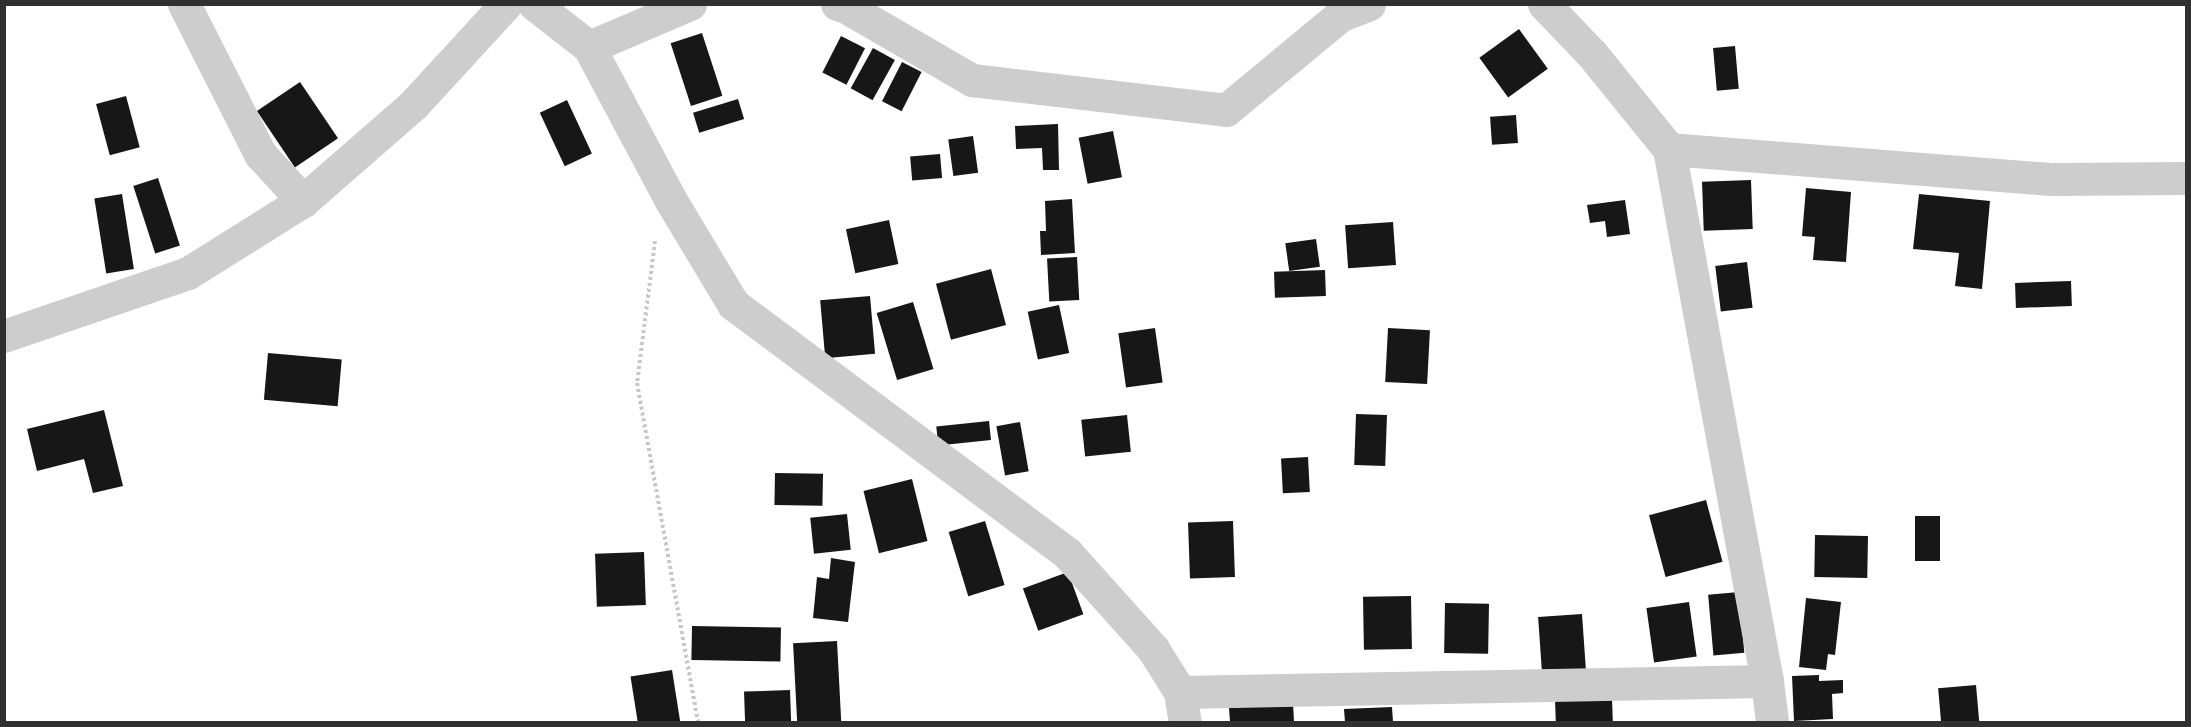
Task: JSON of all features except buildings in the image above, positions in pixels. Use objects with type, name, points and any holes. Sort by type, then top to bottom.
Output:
[{"type":"street","points":[[184,4],[260,154],[303,201]]},
{"type":"street","points":[[4,336],[188,273],[303,201],[414,104],[506,4]]},
{"type":"street","points":[[534,4],[589,47],[653,162],[670,199],[733,304],[1067,553],[1153,649],[1182,707],[1767,681]]},
{"type":"street","points":[[589,47],[690,4]]},
{"type":"street","points":[[837,4],[846,7],[972,80],[1226,110],[1341,15],[1369,4]]},
{"type":"street","points":[[1544,4],[1592,54],[1669,149],[1767,681],[1772,723]]},
{"type":"street","points":[[1669,149],[2050,179],[2187,178]]},
{"type":"path","points":[[656,236],[637,383],[698,723]]}]
